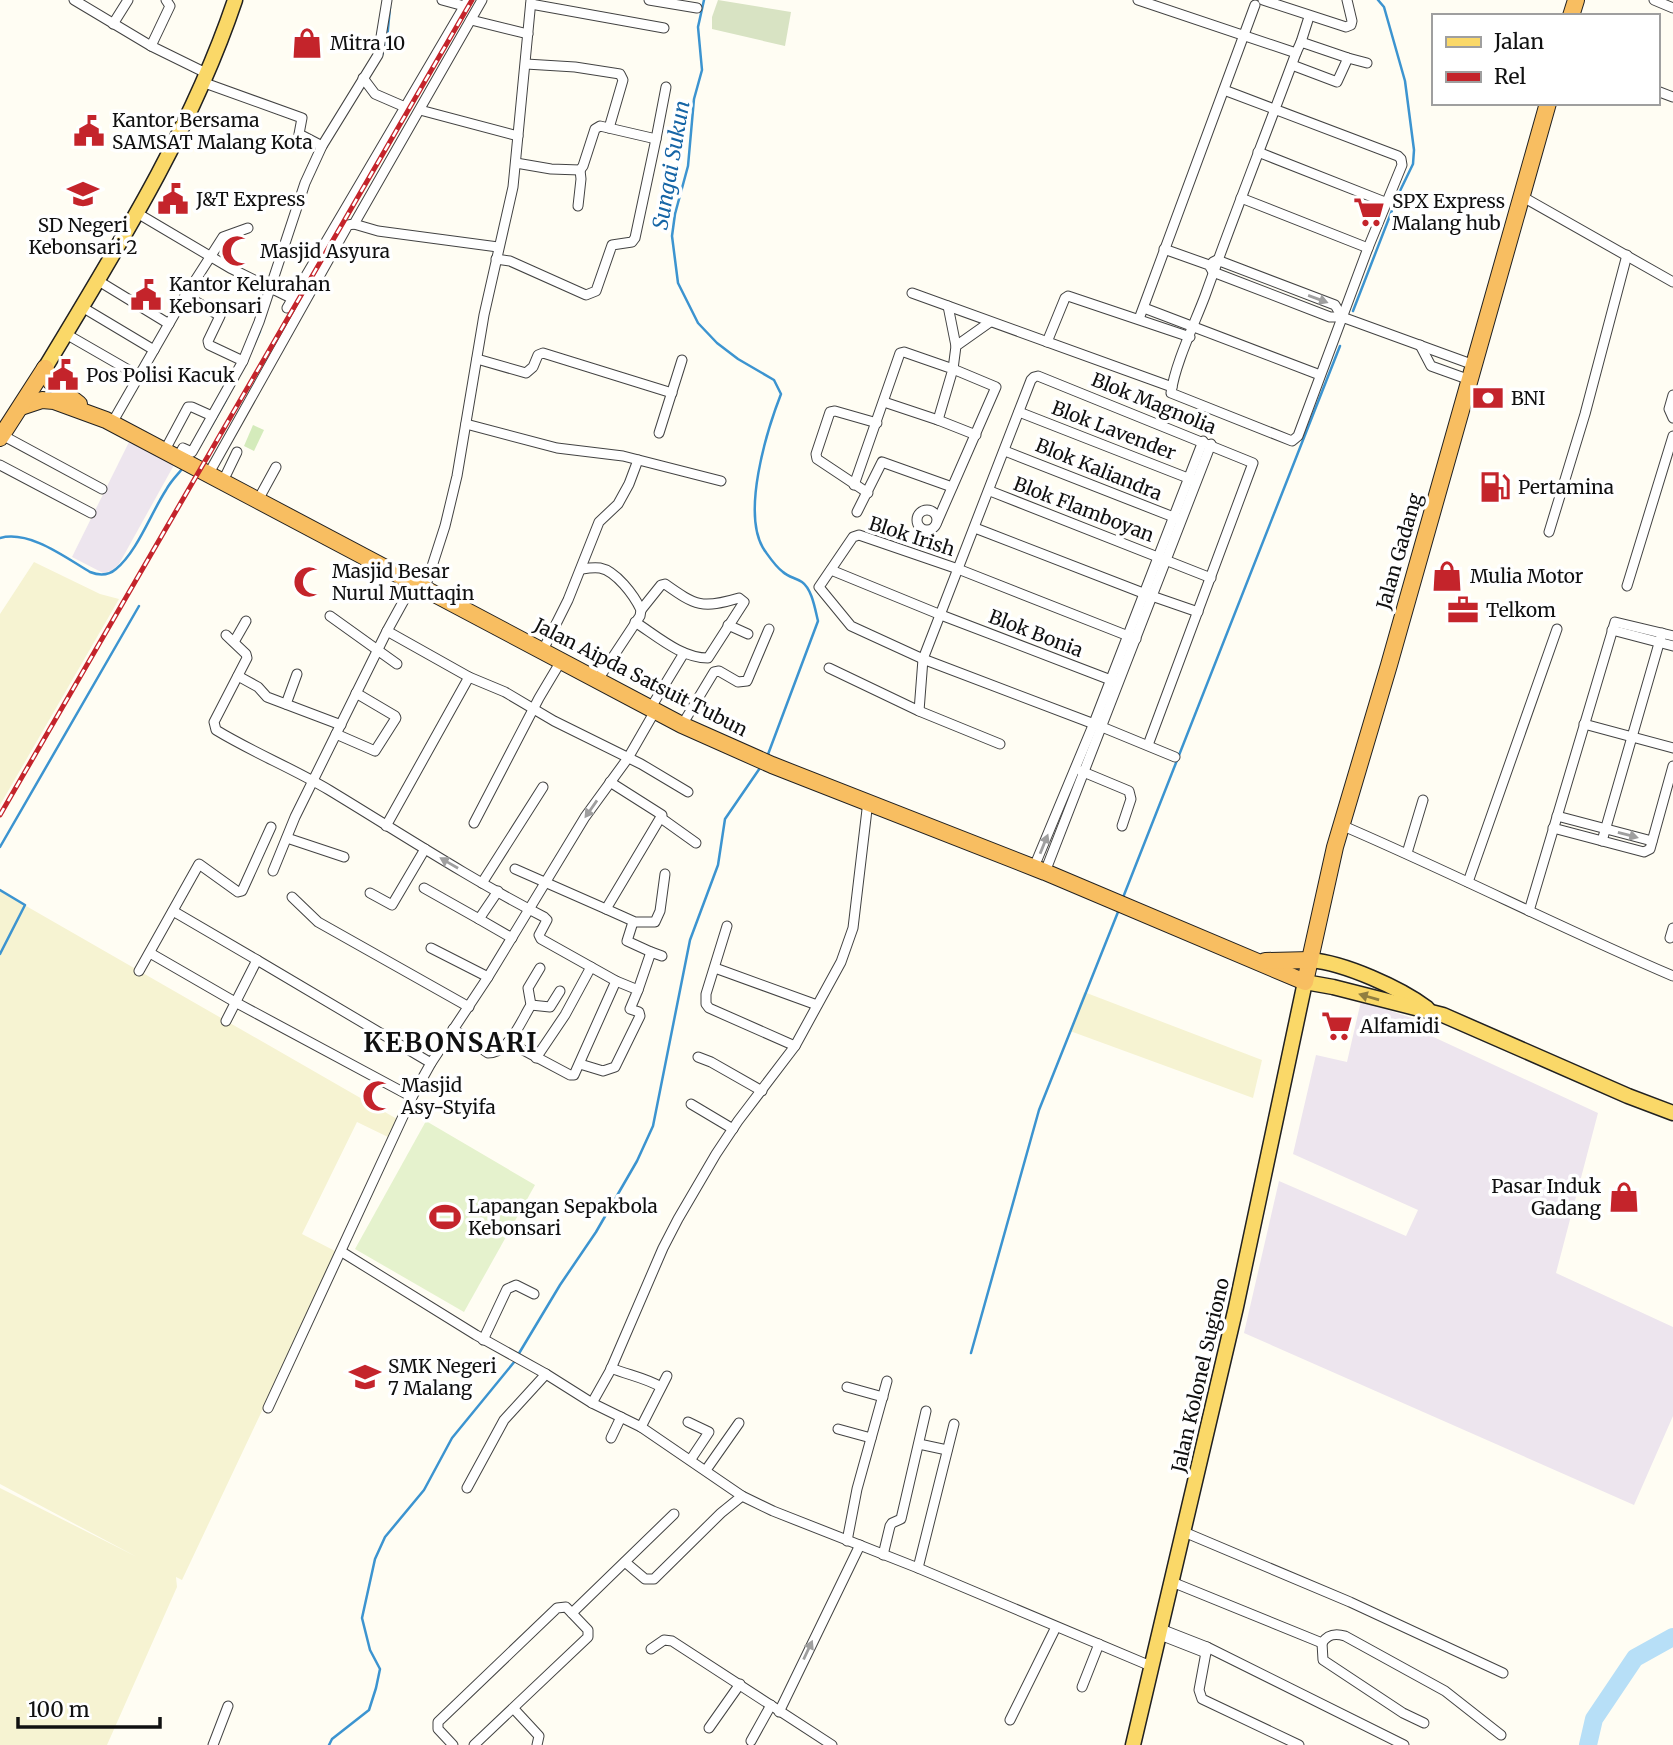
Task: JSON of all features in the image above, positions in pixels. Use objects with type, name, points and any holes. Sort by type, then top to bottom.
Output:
[{"type":"highway","name":"Jalan Gadang","points":[[1306,982],[1341,825],[1547,105]]},
{"type":"highway","name":"Jalan Aipda Satsuit Tubun","points":[[45,368],[51,382],[60,390],[107,421],[682,726],[772,765],[1040,870],[1306,982]]},
{"type":"highway","points":[[1,437],[45,368]]},
{"type":"highway","name":"Jalan Aipda Satsuit Tubun","points":[[21,407],[42,400],[54,401],[107,421]]},
{"type":"highway","name":"Jalan Aipda Satsuit Tubun","points":[[1259,961],[1310,960]]},
{"type":"main road","points":[[45,368],[137,213],[204,77],[235,0]]},
{"type":"main road","points":[[1310,960],[1325,961],[1352,970],[1407,994],[1432,1012]]},
{"type":"main road","points":[[1306,982],[1432,1012],[1673,1113]]},
{"type":"main road","name":"Jalan Gadang","points":[[1299,1012],[1306,982]]},
{"type":"main road","name":"Jalan Kolonel Sugiono","points":[[1133,1745],[1236,1307],[1299,1012]]},
{"type":"street","points":[[113,24],[128,0]]},
{"type":"street","points":[[151,46],[170,6],[166,0]]},
{"type":"street","points":[[177,457],[183,448],[192,452],[243,361],[272,290],[305,183],[322,146],[378,55],[387,0]]},
{"type":"street","points":[[287,309],[466,3],[442,0]]},
{"type":"street","points":[[354,224],[482,0]]},
{"type":"street","points":[[649,0],[697,8]]},
{"type":"street","points":[[1138,0],[1296,54]]},
{"type":"street","points":[[1139,319],[1259,2],[1346,27],[1351,25],[1352,21],[1347,0]]},
{"type":"street","points":[[1654,0],[1673,8]]},
{"type":"street","points":[[79,1],[204,77],[302,118],[299,134],[322,146]]},
{"type":"street","points":[[273,871],[356,693],[387,632],[419,585],[445,526],[457,477],[498,247],[516,163],[531,2],[664,28]]},
{"type":"street","points":[[471,20],[528,33]]},
{"type":"street","points":[[1224,90],[1276,108],[1402,159],[1402,165],[1367,248],[1298,436],[1292,441],[1171,393],[1213,266],[1276,108],[1308,20]]},
{"type":"street","points":[[1301,42],[1367,63]]},
{"type":"street","points":[[1292,65],[1337,82],[1348,58]]},
{"type":"street","points":[[526,64],[575,66],[620,74],[623,80],[609,128]]},
{"type":"street","points":[[365,80],[375,94],[405,107]]},
{"type":"street","points":[[496,259],[510,261],[586,295],[596,291],[612,245],[632,242],[635,238],[666,87]]},
{"type":"street","points":[[420,110],[518,136]]},
{"type":"street","points":[[578,206],[582,179],[580,170],[595,129],[600,126],[656,139]]},
{"type":"street","points":[[1258,152],[1385,202]]},
{"type":"street","points":[[516,163],[551,169],[580,170]]},
{"type":"street","points":[[1523,197],[1673,282]]},
{"type":"street","points":[[1241,198],[1367,248]]},
{"type":"street","points":[[137,213],[210,256],[293,299]]},
{"type":"street","points":[[216,477],[348,225],[498,247]]},
{"type":"street","points":[[107,421],[139,376],[185,295],[225,235],[248,228]]},
{"type":"street","points":[[1164,249],[1335,305],[1342,317]]},
{"type":"street","points":[[1549,532],[1585,414],[1628,255]]},
{"type":"street","points":[[1213,266],[1281,298],[1330,317],[1342,317],[1420,345],[1472,372]]},
{"type":"street","points":[[97,280],[169,324]]},
{"type":"street","points":[[1281,298],[1285,287]]},
{"type":"street","points":[[912,293],[1172,387]]},
{"type":"street","points":[[185,295],[220,316],[208,341],[209,345],[243,361]]},
{"type":"street","points":[[1047,342],[1065,298],[1069,296],[1190,337]]},
{"type":"street","points":[[938,420],[953,369],[956,346],[948,306]]},
{"type":"street","points":[[82,307],[154,350]]},
{"type":"street","points":[[1144,308],[1320,375]]},
{"type":"street","points":[[956,346],[990,322]]},
{"type":"street","points":[[66,334],[139,376]]},
{"type":"street","points":[[1420,345],[1431,366],[1472,372]]},
{"type":"street","points":[[854,485],[900,353],[904,352],[996,387],[953,487],[934,528],[928,530],[919,526],[918,517],[922,512],[946,502]]},
{"type":"street","points":[[477,359],[526,373],[534,366],[538,355],[543,353],[672,393]]},
{"type":"street","points":[[659,433],[682,360]]},
{"type":"street","name":"Blok Magnolia","points":[[1019,412],[1031,380],[1038,376],[1250,460],[1253,466],[1211,578]]},
{"type":"street","points":[[1673,395],[1669,409],[1673,418]]},
{"type":"street","points":[[884,402],[975,435]]},
{"type":"street","points":[[177,457],[188,407],[212,416]]},
{"type":"street","points":[[868,493],[817,457],[828,414],[835,411],[877,423]]},
{"type":"street","points":[[919,711],[923,659],[1019,412]]},
{"type":"street","name":"Blok Lavender","points":[[1019,412],[1192,480]]},
{"type":"street","points":[[466,424],[557,448],[638,460],[721,481]]},
{"type":"street","points":[[1627,586],[1673,436]]},
{"type":"street","points":[[1,437],[102,489]]},
{"type":"street","points":[[1040,870],[1207,443]]},
{"type":"street","name":"Blok Kaliandra","points":[[1005,451],[1176,519]]},
{"type":"street","points":[[216,477],[237,452]]},
{"type":"street","points":[[865,456],[953,487]]},
{"type":"street","points":[[543,650],[556,628],[600,522],[618,504],[638,460]]},
{"type":"street","points":[[858,512],[882,462]]},
{"type":"street","points":[[0,465],[91,513]]},
{"type":"street","points":[[258,500],[276,467]]},
{"type":"street","name":"Blok Flamboyan","points":[[990,491],[1211,578]]},
{"type":"street","points":[[928,510],[936,516],[937,522]]},
{"type":"street","points":[[975,528],[1198,612]]},
{"type":"street","name":"Blok Irish","points":[[831,570],[857,535],[958,569]]},
{"type":"street","points":[[582,569],[598,567],[608,571],[628,591],[641,610]]},
{"type":"street","points":[[958,569],[1132,637]]},
{"type":"street","points":[[831,570],[819,587],[851,626],[923,659],[1175,757]]},
{"type":"street","name":"Blok Bonia","points":[[831,570],[1114,682]]},
{"type":"street","points":[[1148,745],[1211,578]]},
{"type":"street","points":[[597,681],[641,610],[661,585],[665,584],[700,606],[739,598],[744,602],[708,658],[684,653],[635,622]]},
{"type":"street","points":[[330,616],[397,664]]},
{"type":"street","points":[[1529,911],[1617,620],[1661,638],[1673,646]]},
{"type":"street","points":[[246,621],[230,638],[247,658],[214,722],[215,728],[547,919],[540,937],[616,981],[638,990]]},
{"type":"street","points":[[728,625],[748,634]]},
{"type":"street","points":[[682,726],[716,671],[738,682],[747,681],[769,629]]},
{"type":"street","points":[[1468,882],[1557,629]]},
{"type":"street","points":[[387,632],[469,677],[505,692],[688,792]]},
{"type":"street","points":[[1661,638],[1673,636]]},
{"type":"street","points":[[1602,841],[1661,638]]},
{"type":"street","points":[[268,1408],[412,1097],[547,883],[585,817],[628,758],[684,653]]},
{"type":"street","points":[[474,823],[561,661]]},
{"type":"street","points":[[829,667],[919,711],[1000,744]]},
{"type":"street","points":[[286,704],[297,674]]},
{"type":"street","points":[[238,676],[258,687],[267,697],[339,729],[375,751],[396,718],[356,693]]},
{"type":"street","points":[[386,826],[469,677]]},
{"type":"street","points":[[1584,724],[1673,748]]},
{"type":"street","points":[[1553,828],[1644,852],[1650,849],[1673,766]]},
{"type":"street","points":[[1080,771],[1129,791],[1131,799],[1122,825]]},
{"type":"street","points":[[606,909],[661,818],[660,812],[610,782]]},
{"type":"street","points":[[482,883],[543,788]]},
{"type":"street","points":[[1407,853],[1423,800]]},
{"type":"street","points":[[592,1403],[611,1368],[663,1248],[709,1165],[795,1046],[841,962],[853,928],[868,802]]},
{"type":"street","points":[[1557,816],[1653,841]]},
{"type":"street","points":[[661,818],[696,843]]},
{"type":"street","points":[[1341,825],[1673,976]]},
{"type":"street","points":[[139,971],[199,864],[238,892],[242,891],[271,827]]},
{"type":"street","points":[[287,838],[344,857]]},
{"type":"street","points":[[370,893],[392,905],[425,849]]},
{"type":"street","points":[[515,869],[633,922],[652,923],[658,920],[665,874]]},
{"type":"street","points":[[424,888],[512,938]]},
{"type":"street","points":[[478,919],[498,891]]},
{"type":"street","points":[[292,897],[318,922],[469,1007]]},
{"type":"street","points":[[173,911],[431,1063]]},
{"type":"street","points":[[633,922],[627,941],[662,956]]},
{"type":"street","points":[[727,926],[706,994],[706,1004],[709,1008],[795,1046]]},
{"type":"street","points":[[1670,938],[1673,928]]},
{"type":"street","points":[[431,948],[488,977]]},
{"type":"street","points":[[150,953],[412,1097]]},
{"type":"street","points":[[580,1064],[603,1071],[615,1067],[640,1016],[639,1012],[630,1009],[651,953]]},
{"type":"street","points":[[226,1021],[257,960]]},
{"type":"street","points":[[536,1058],[565,1015],[591,967]]},
{"type":"street","points":[[453,1029],[488,1053],[498,1051],[508,1042],[531,1005],[528,990],[540,968]]},
{"type":"street","points":[[715,968],[817,1005]]},
{"type":"street","points":[[508,1042],[570,1076],[574,1075],[616,981]]},
{"type":"street","points":[[531,1005],[543,1008],[552,1006],[560,991]]},
{"type":"street","points":[[698,1058],[711,1062],[762,1091]]},
{"type":"street","points":[[691,1104],[733,1129]]},
{"type":"street","points":[[342,1252],[483,1340],[592,1403],[641,1427],[742,1496],[778,1514],[918,1568],[1153,1667]]},
{"type":"street","points":[[483,1340],[510,1286],[516,1285],[534,1294]]},
{"type":"street","points":[[611,1368],[628,1376],[652,1381],[661,1387]]},
{"type":"street","points":[[467,1488],[504,1420],[546,1374]]},
{"type":"street","points":[[641,1427],[667,1376]]},
{"type":"street","points":[[847,1541],[857,1489],[887,1381]]},
{"type":"street","points":[[847,1387],[883,1396]]},
{"type":"street","points":[[883,1555],[891,1523],[901,1519],[926,1412]]},
{"type":"street","points":[[611,1438],[621,1417]]},
{"type":"street","points":[[688,1422],[709,1432],[691,1460]]},
{"type":"street","points":[[706,1470],[739,1423]]},
{"type":"street","points":[[918,1568],[954,1424]]},
{"type":"street","points":[[838,1429],[871,1438]]},
{"type":"street","points":[[919,1444],[947,1451]]},
{"type":"street","points":[[721,1513],[733,1489]]},
{"type":"street","points":[[625,1562],[645,1579],[654,1579],[742,1496]]},
{"type":"street","points":[[572,1613],[674,1514]]},
{"type":"street","points":[[1184,1532],[1350,1602],[1503,1673]]},
{"type":"street","points":[[751,1741],[775,1708],[860,1545]]},
{"type":"street","points":[[1172,1582],[1322,1643]]},
{"type":"street","points":[[453,1745],[438,1729],[438,1722],[442,1717],[557,1608],[566,1607],[588,1630],[588,1637],[474,1745]]},
{"type":"street","points":[[1010,1720],[1056,1627]]},
{"type":"street","points":[[1161,1632],[1207,1650],[1404,1745]]},
{"type":"street","points":[[1423,1723],[1323,1660],[1322,1643],[1331,1634],[1345,1636],[1445,1691],[1501,1735]]},
{"type":"street","points":[[651,1649],[664,1640],[672,1641],[832,1745]]},
{"type":"street","points":[[1082,1687],[1099,1644]]},
{"type":"street","points":[[1207,1650],[1199,1690],[1202,1699],[1299,1745]]},
{"type":"street","points":[[709,1728],[740,1684]]},
{"type":"street","points":[[213,1745],[228,1706]]},
{"type":"street","points":[[514,1709],[539,1736],[537,1745]]},
{"type":"shaded area","points":[[129,442],[174,465],[119,564],[111,571],[103,573],[72,557]]},
{"type":"shaded area","points":[[34,562],[100,594],[119,599],[0,805],[0,614]]},
{"type":"shaded area","points":[[0,891],[397,1119],[388,1137],[357,1122],[302,1234],[337,1252],[182,1580],[176,1577],[177,1587],[107,1745],[0,1745],[0,1488],[137,1557],[0,1484]]},
{"type":"shaded area","points":[[1084,992],[1262,1060],[1253,1098],[1070,1031]]},
{"type":"shaded area","points":[[1361,1001],[1430,1024],[1427,1034],[1598,1113],[1556,1273],[1673,1327],[1673,1416],[1634,1505],[1244,1333],[1279,1181],[1406,1236],[1418,1210],[1293,1154],[1316,1055],[1347,1062]]},
{"type":"green space","points":[[718,0],[791,12],[785,46],[712,29],[712,17]]},
{"type":"green space","points":[[253,425],[264,430],[254,451],[244,446]]},
{"type":"green space","name":"Lapangan Sepakbola Kebonsari","points":[[426,1121],[535,1185],[464,1312],[355,1249]]},
{"type":"waterway","name":"Sungai Sukun","points":[[704,0],[698,27],[702,70],[694,99],[688,166],[672,236],[678,283],[698,323],[717,343],[738,359],[774,380],[781,394],[758,473],[755,495],[758,536],[778,568],[808,589],[818,621],[767,757]]},
{"type":"waterway","points":[[1353,311],[1398,195],[1413,164],[1414,150],[1405,81],[1384,7],[1378,0]]},
{"type":"waterway","points":[[382,55],[387,40],[390,7]]},
{"type":"waterway","points":[[254,344],[260,331]]},
{"type":"waterway","points":[[1124,895],[1340,346]]},
{"type":"waterway","points":[[198,449],[226,400]]},
{"type":"waterway","points":[[0,538],[23,538],[59,553],[90,572],[101,575],[110,573],[131,553],[168,487],[183,468]]},
{"type":"waterway","points":[[0,847],[139,606]]},
{"type":"waterway","points":[[518,1355],[596,1232],[637,1161],[653,1126],[690,940],[718,865],[725,819],[762,765]]},
{"type":"waterway","points":[[0,890],[25,905],[0,954]]},
{"type":"waterway","points":[[971,1353],[1039,1110],[1118,912]]},
{"type":"waterway","points":[[329,1745],[332,1739],[369,1710],[376,1688],[380,1669],[370,1650],[362,1618],[375,1559],[385,1537],[424,1490],[452,1438],[515,1361]]},
{"type":"waterway","points":[[1588,1745],[1594,1719],[1635,1658],[1673,1637]]},
{"type":"railway","points":[[0,815],[472,0]]},
{"type":"place","name":"Mitra 10","points":[[307,43]]},
{"type":"place","name":"Kantor Bersama SAMSAT Malang Kota","points":[[89,131]]},
{"type":"place","name":"SD Negeri Kebonsari 2","points":[[83,194]]},
{"type":"place","name":"J&T Express","points":[[173,199]]},
{"type":"place","name":"SPX Express Malang hub","points":[[1369,212]]},
{"type":"place","name":"Masjid Asyura","points":[[237,251]]},
{"type":"place","name":"Kantor Kelurahan Kebonsari","points":[[146,295]]},
{"type":"place","name":"Pos Polisi Kacuk","points":[[63,375]]},
{"type":"place","name":"BNI","points":[[1488,398]]},
{"type":"place","name":"Pertamina","points":[[1495,487]]},
{"type":"place","name":"Mulia Motor","points":[[1447,576]]},
{"type":"place","name":"Masjid Besar Nurul Muttaqin","points":[[309,582]]},
{"type":"place","name":"Telkom","points":[[1463,610]]},
{"type":"place","name":"Alfamidi","points":[[1337,1026]]},
{"type":"place","name":"Masjid Asy-Styifa","points":[[378,1096]]},
{"type":"place","name":"Pasar Induk Gadang","points":[[1624,1197]]},
{"type":"place","name":"Lapangan Sepakbola Kebonsari","points":[[445,1217]]},
{"type":"place","name":"SMK Negeri 7 Malang","points":[[365,1377]]},
{"type":"district","name":"KEBONSARI","points":[[451,1042]]}]
